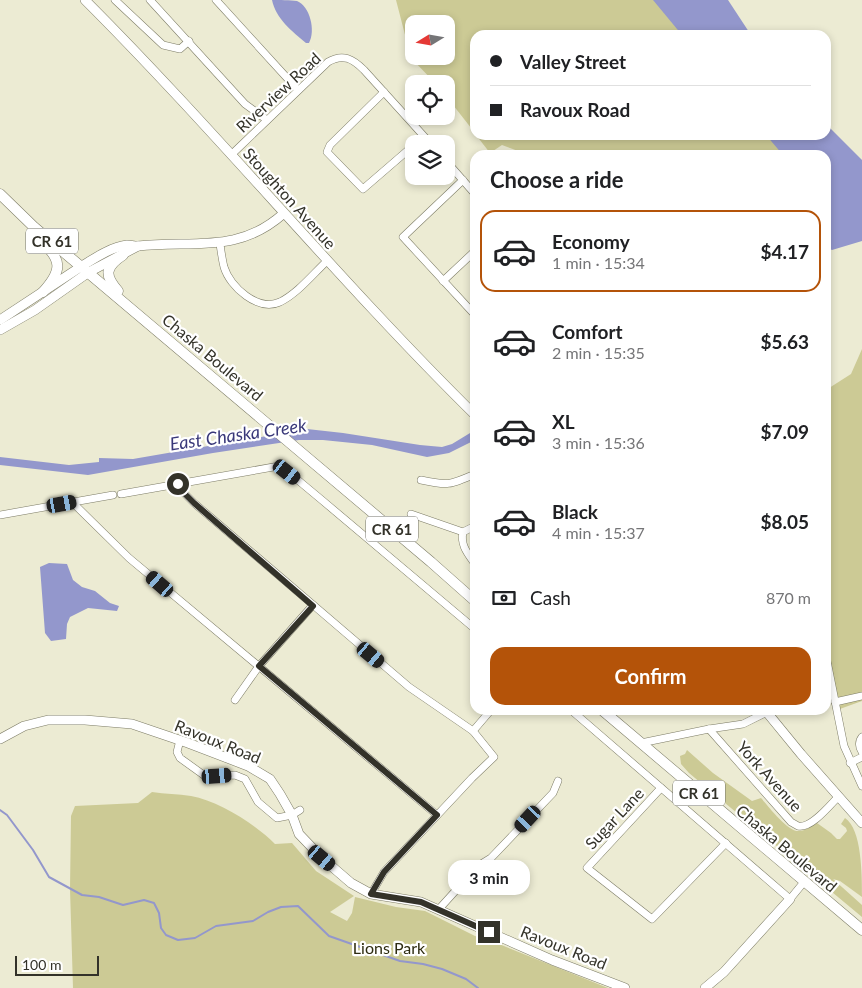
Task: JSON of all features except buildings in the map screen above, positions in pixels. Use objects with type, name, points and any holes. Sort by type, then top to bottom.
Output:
[{"type":"main road","name":"Chaska Boulevard","points":[[0,194],[23,216],[470,597]]},
{"type":"main road","points":[[23,216],[38,238],[52,251],[57,260],[58,266],[55,276],[43,292]]},
{"type":"main road","points":[[123,255],[111,264],[109,279],[137,313]]},
{"type":"main road","name":"Chaska Boulevard","points":[[608,715],[862,930]]},
{"type":"street","name":"Stoughton Avenue","points":[[85,0],[327,261],[470,410]]},
{"type":"street","points":[[115,0],[163,44],[180,50],[189,41]]},
{"type":"street","points":[[150,0],[245,104],[267,120]]},
{"type":"street","points":[[216,0],[298,90]]},
{"type":"street","name":"Riverview Road","points":[[230,155],[328,62],[344,57],[355,61],[423,135]]},
{"type":"street","points":[[384,92],[330,145],[327,152],[363,189],[405,153]]},
{"type":"street","points":[[455,172],[470,188]]},
{"type":"street","points":[[463,180],[403,238],[470,310]]},
{"type":"street","points":[[0,320],[43,292],[86,269],[118,248],[127,245],[220,244],[257,232],[283,214]]},
{"type":"street","points":[[220,244],[224,268],[229,277],[250,299],[260,304],[271,305],[280,301],[299,287],[327,261]]},
{"type":"street","points":[[0,330],[35,310],[86,269],[123,255],[138,246]]},
{"type":"street","points":[[443,281],[470,256]]},
{"type":"street","points":[[121,494],[279,466],[470,625]]},
{"type":"street","points":[[421,480],[443,485],[470,476]]},
{"type":"street","points":[[178,484],[194,503],[409,687],[473,732],[494,757],[384,872],[371,894]]},
{"type":"street","points":[[0,514],[113,496]]},
{"type":"street","points":[[72,502],[130,558],[437,815]]},
{"type":"street","points":[[411,514],[463,532]]},
{"type":"street","points":[[470,528],[463,532],[461,537],[470,557]]},
{"type":"street","points":[[235,700],[259,666],[313,606]]},
{"type":"street","points":[[831,679],[844,746],[850,763],[862,786]]},
{"type":"street","points":[[836,702],[862,696]]},
{"type":"street","points":[[473,732],[487,715]]},
{"type":"street","points":[[577,715],[790,898]]},
{"type":"street","points":[[641,743],[709,728],[743,724],[759,715]]},
{"type":"street","points":[[769,715],[838,797],[862,822]]},
{"type":"street","name":"Ravoux Road","points":[[0,739],[24,726],[48,720],[85,720],[132,724],[248,766],[270,779],[296,812],[299,834],[322,858],[351,883],[371,894],[421,902],[552,960],[625,988]]},
{"type":"street","name":"York Avenue","points":[[709,728],[791,822],[798,826],[804,826],[822,814],[838,797]]},
{"type":"street","points":[[862,737],[859,746],[862,752]]},
{"type":"street","points":[[180,740],[177,752],[180,758],[196,770],[206,776],[235,775],[245,779],[258,802],[277,818],[296,812]]},
{"type":"street","points":[[226,758],[231,747]]},
{"type":"street","points":[[850,763],[862,757]]},
{"type":"street","points":[[439,909],[478,866],[491,858],[553,793],[558,781]]},
{"type":"street","name":"Sugar Lane","points":[[662,788],[587,868],[652,919],[726,843]]},
{"type":"street","points":[[705,988],[724,972],[804,882]]},
{"type":"green space","points":[[396,0],[657,0],[682,30],[470,30],[470,127],[455,107],[455,75],[427,75],[418,65],[455,65],[455,15],[405,15],[405,35]]},
{"type":"green space","points":[[480,140],[774,140],[783,150],[515,150],[502,145],[494,150],[488,150]]},
{"type":"green space","points":[[862,349],[862,701],[837,710],[831,677],[831,387],[851,374]]},
{"type":"green space","points":[[687,750],[713,773],[752,801],[761,798],[790,828],[799,831],[817,823],[837,839],[840,839],[847,831],[841,824],[845,818],[851,824],[858,842],[862,897],[840,881],[833,879],[862,905],[862,917],[689,773],[681,764],[680,756],[685,754]]},
{"type":"green space","name":"Lions Park","points":[[152,792],[186,795],[213,803],[236,814],[275,844],[292,843],[316,871],[354,896],[330,912],[347,921],[352,913],[355,897],[396,907],[425,911],[475,936],[608,988],[73,988],[70,889],[71,816],[75,806],[138,803]]},
{"type":"water","points":[[272,0],[297,1],[302,4],[308,13],[312,26],[309,43],[306,43],[285,24],[277,13]]},
{"type":"water","points":[[653,0],[728,0],[748,30],[678,30]]},
{"type":"water","points":[[831,129],[862,160],[862,241],[831,250],[831,150],[779,150],[770,140],[831,140]]},
{"type":"water","name":"East Chaska Creek","points":[[307,429],[442,447],[452,444],[470,433],[470,442],[449,453],[427,457],[372,445],[323,440],[299,440],[88,475],[0,465],[0,457],[69,465],[99,462],[99,458],[133,459]]},
{"type":"water","points":[[49,563],[67,564],[73,580],[82,587],[95,591],[110,603],[119,606],[117,611],[88,608],[70,617],[67,624],[66,639],[51,641],[45,633],[40,567]]},
{"type":"waterway","name":"East Chaska Creek","points":[[0,810],[7,815],[33,850],[49,877],[82,895],[99,897],[123,905],[144,900],[154,903],[159,913],[161,928],[166,935],[178,940],[195,938],[216,926],[253,921],[281,907],[298,906],[329,936],[400,961],[442,969],[466,979],[478,988]]},
{"type":"route","points":[[178,484],[194,503],[313,606],[259,666],[437,815],[384,872],[371,894],[421,902],[489,932]]}]
